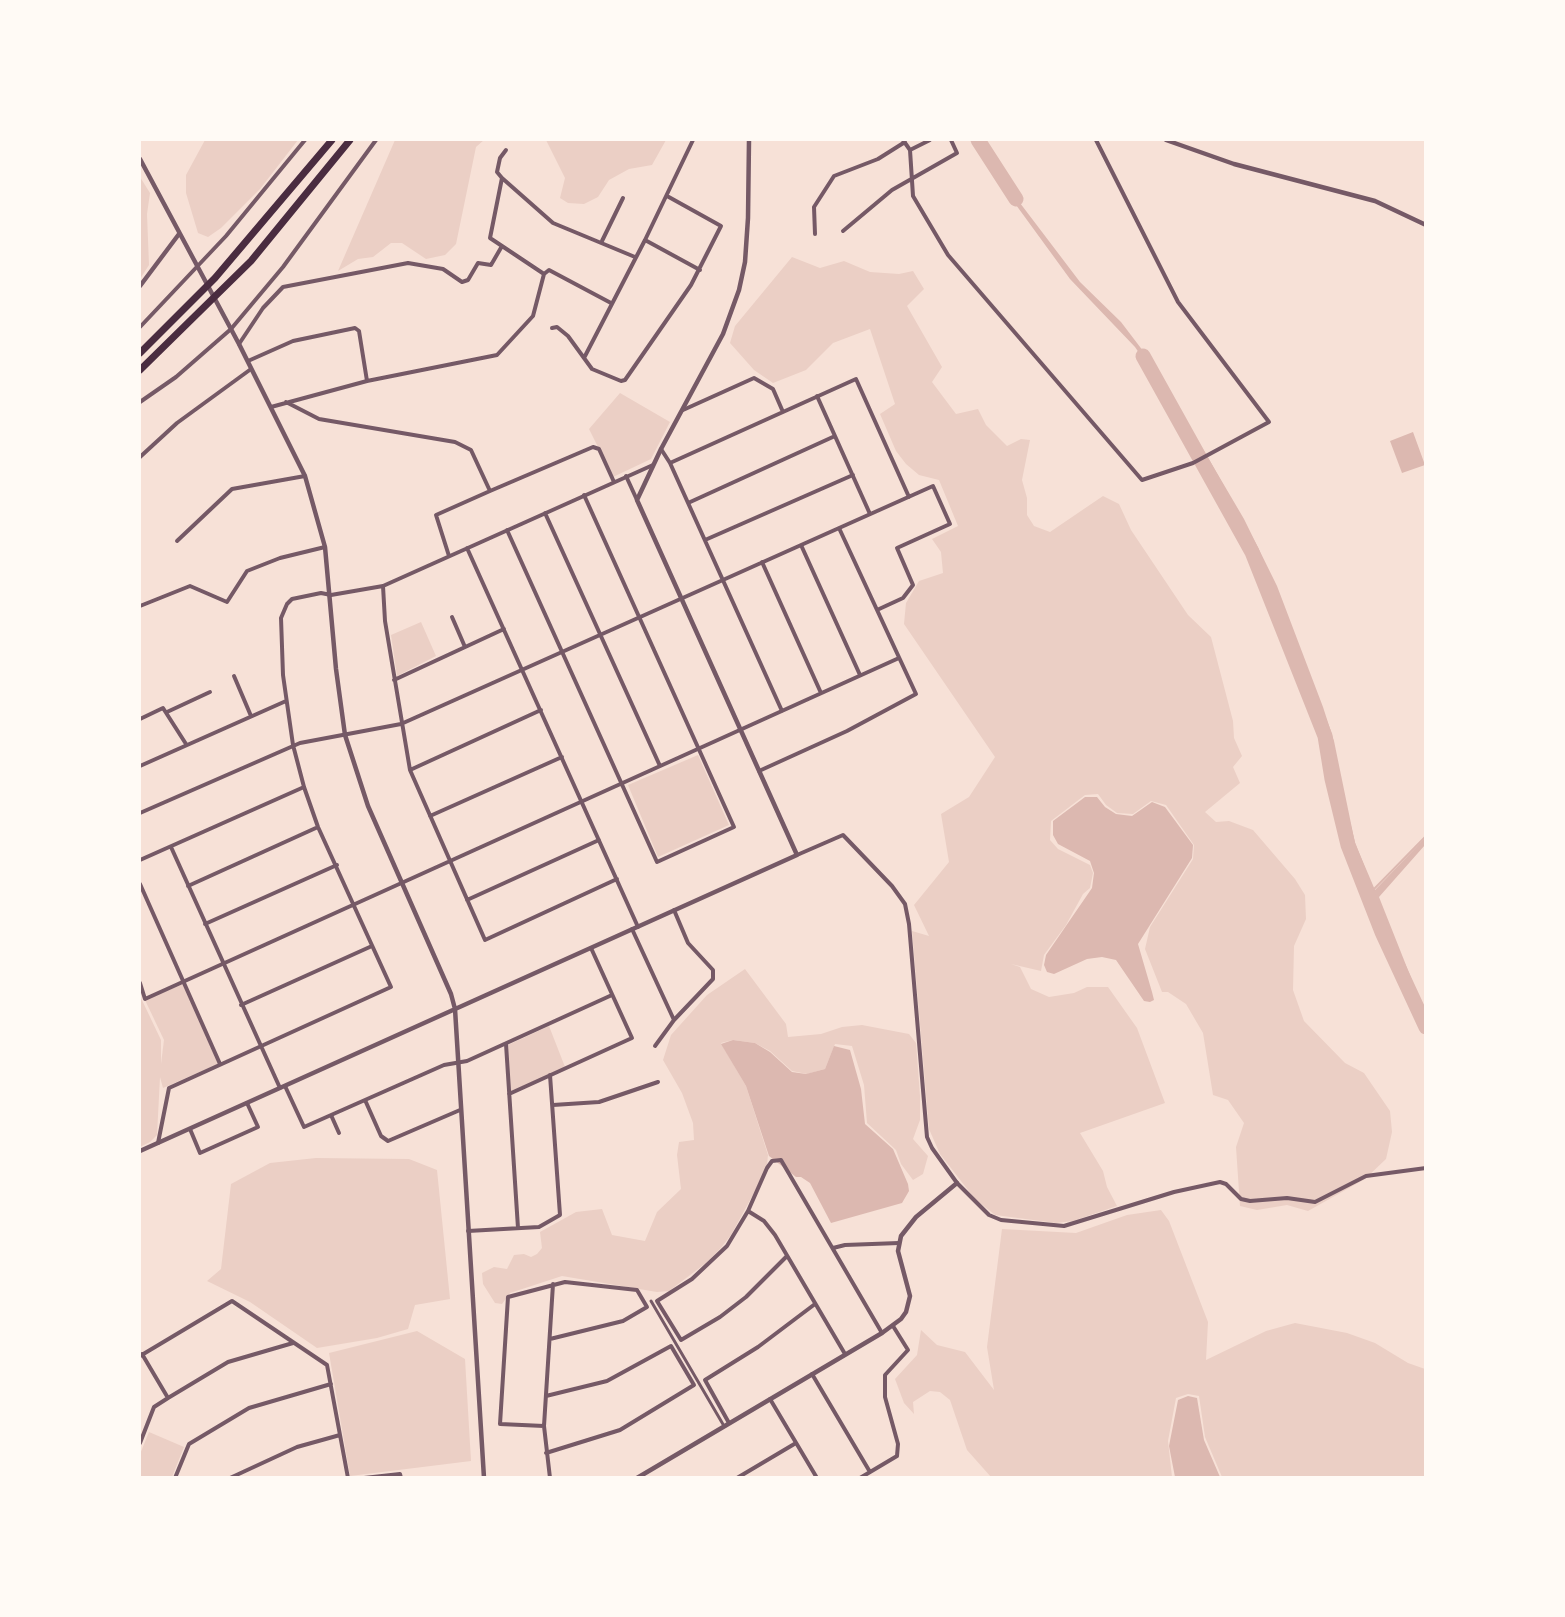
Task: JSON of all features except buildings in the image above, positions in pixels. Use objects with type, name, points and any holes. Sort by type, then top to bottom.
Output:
[{"type":"highway","points":[[140,353],[215,278],[332,140]]},
{"type":"highway","points":[[140,370],[251,261],[350,140]]},
{"type":"street","points":[[140,327],[226,236],[305,140]]},
{"type":"street","points":[[140,402],[176,376],[231,329],[283,267],[376,140]]},
{"type":"street","points":[[584,358],[693,140]]},
{"type":"street","points":[[637,500],[661,449],[723,334],[739,290],[745,262],[748,229],[749,140]]},
{"type":"street","points":[[910,150],[930,140]]},
{"type":"street","points":[[843,231],[892,190],[957,153],[951,140]]},
{"type":"street","points":[[815,234],[814,207],[834,176],[878,159],[904,141],[910,150],[912,180],[918,206],[948,255],[1142,480],[1193,463],[1269,422],[1178,302],[1096,140]]},
{"type":"street","points":[[1166,140],[1234,164],[1375,201],[1425,225]]},
{"type":"street","points":[[506,150],[500,158],[497,172],[554,223],[602,241],[635,257]]},
{"type":"street","points":[[140,159],[239,344],[304,476],[325,547],[336,669],[345,735],[368,806],[452,994],[455,1009],[484,1478]]},
{"type":"street","points":[[502,178],[490,238],[544,274]]},
{"type":"street","points":[[552,328],[557,327],[568,336],[592,369],[621,381],[625,380],[700,270],[721,226],[667,196]]},
{"type":"street","points":[[602,241],[623,198]]},
{"type":"street","points":[[140,286],[179,234]]},
{"type":"street","points":[[645,240],[700,270]]},
{"type":"street","points":[[239,344],[263,309],[283,287],[408,263],[442,269],[462,282],[468,280],[478,263],[490,265],[502,246]]},
{"type":"street","points":[[271,407],[368,381],[497,355],[533,316],[544,274],[549,270],[611,303]]},
{"type":"street","points":[[248,362],[293,341],[355,328],[360,331],[368,381]]},
{"type":"street","points":[[140,457],[177,423],[251,369]]},
{"type":"street","points":[[682,411],[754,378],[773,389],[783,412]]},
{"type":"street","points":[[670,463],[856,379],[909,497]]},
{"type":"street","points":[[817,396],[870,514]]},
{"type":"street","points":[[286,402],[319,419],[455,442],[471,450],[490,491]]},
{"type":"street","points":[[688,503],[835,436]]},
{"type":"street","points":[[449,556],[436,515],[593,447],[599,449],[614,482]]},
{"type":"street","points":[[661,449],[670,463],[782,711]]},
{"type":"street","points":[[158,1143],[169,1088],[391,987],[318,827],[304,787],[293,746],[286,700],[280,618],[287,604],[292,599],[311,595],[331,595],[383,586],[653,465]]},
{"type":"street","points":[[705,540],[853,475]]},
{"type":"street","points":[[177,541],[232,489],[304,476]]},
{"type":"street","points":[[626,476],[796,855]]},
{"type":"street","points":[[140,813],[293,746],[401,724],[933,486],[950,524],[897,548],[913,585],[903,598],[877,610]]},
{"type":"street","points":[[507,530],[657,862],[734,827],[584,495]]},
{"type":"street","points":[[545,513],[660,766]]},
{"type":"street","points":[[759,771],[847,731],[916,694],[840,528]]},
{"type":"street","points":[[801,545],[860,675]]},
{"type":"street","points":[[140,606],[190,586],[227,602],[247,572],[280,558],[325,547]]},
{"type":"street","points":[[467,548],[638,927]]},
{"type":"street","points":[[762,562],[821,693]]},
{"type":"street","points":[[383,586],[394,680],[410,770],[485,940],[617,879]]},
{"type":"street","points":[[452,617],[465,647]]},
{"type":"street","points":[[394,680],[504,629]]},
{"type":"street","points":[[140,983],[145,999],[899,658]]},
{"type":"street","points":[[234,676],[251,716]]},
{"type":"street","points":[[167,712],[210,692]]},
{"type":"street","points":[[140,766],[286,700]]},
{"type":"street","points":[[140,718],[163,708],[186,744]]},
{"type":"street","points":[[410,770],[541,710]]},
{"type":"street","points":[[430,816],[562,757]]},
{"type":"street","points":[[140,860],[304,787]]},
{"type":"street","points":[[188,886],[318,827]]},
{"type":"street","points":[[140,1151],[843,835],[892,886],[904,904],[909,924],[927,1137],[932,1148],[957,1183],[978,1206],[995,1218],[1057,1226],[1208,1184],[1227,1184],[1241,1199],[1250,1201],[1287,1198],[1315,1202],[1366,1176],[1425,1168]]},
{"type":"street","points":[[467,900],[599,840]]},
{"type":"street","points":[[171,846],[260,1046],[304,1127],[444,1065],[467,1061],[612,995]]},
{"type":"street","points":[[205,924],[337,865]]},
{"type":"street","points":[[140,884],[220,1064]]},
{"type":"street","points":[[655,1046],[674,1020],[713,979],[713,970],[688,943],[674,910]]},
{"type":"street","points":[[632,929],[674,1020]]},
{"type":"street","points":[[241,1005],[372,946]]},
{"type":"street","points":[[509,1094],[632,1038],[591,948]]},
{"type":"street","points":[[506,1044],[518,1228]]},
{"type":"street","points":[[468,1232],[539,1227],[560,1215],[550,1075]]},
{"type":"street","points":[[553,1105],[599,1102],[658,1082]]},
{"type":"street","points":[[365,1100],[381,1136],[388,1141],[460,1110]]},
{"type":"street","points":[[190,1129],[200,1153],[258,1127],[248,1103]]},
{"type":"street","points":[[331,1115],[339,1133]]},
{"type":"street","points":[[787,1256],[746,1297],[720,1317],[681,1340],[657,1301],[708,1265],[727,1246],[748,1211],[772,1161],[782,1160],[882,1333]]},
{"type":"street","points":[[637,1478],[893,1326],[906,1312],[910,1296],[899,1243],[906,1227],[957,1183]]},
{"type":"street","points":[[748,1211],[764,1221],[845,1354]]},
{"type":"street","points":[[832,1248],[845,1245],[899,1243]]},
{"type":"street","points":[[544,1426],[500,1424],[508,1297],[565,1282],[637,1290],[647,1307],[623,1321],[550,1339]]},
{"type":"street","points":[[550,1478],[544,1426],[554,1284]]},
{"type":"street","points":[[168,1398],[141,1355],[232,1301],[327,1365],[348,1478]]},
{"type":"street","points":[[651,1301],[727,1425]]},
{"type":"street","points":[[727,1425],[705,1380],[758,1347],[815,1304]]},
{"type":"street","points":[[860,1478],[897,1455],[898,1451],[885,1397],[885,1375],[908,1350],[893,1326]]},
{"type":"street","points":[[140,1443],[154,1407],[228,1362],[294,1342]]},
{"type":"street","points":[[546,1396],[607,1381],[671,1346],[694,1385],[620,1430],[546,1453]]},
{"type":"street","points":[[812,1374],[870,1472]]},
{"type":"street","points":[[176,1478],[189,1444],[249,1408],[331,1384]]},
{"type":"street","points":[[770,1399],[817,1478]]},
{"type":"street","points":[[230,1478],[297,1447],[340,1435]]},
{"type":"street","points":[[737,1478],[796,1443]]},
{"type":"street","points":[[364,1478],[400,1474],[400,1478]]},
{"type":"shaded area","points":[[205,140],[298,140],[260,189],[221,228],[208,237],[198,233],[186,193],[186,175]]},
{"type":"shaded area","points":[[395,140],[484,140],[476,147],[456,244],[445,255],[426,259],[402,243],[391,243],[373,257],[358,259],[338,271]]},
{"type":"shaded area","points":[[546,140],[666,140],[652,165],[629,169],[609,180],[598,197],[584,204],[568,203],[560,198],[565,178]]},
{"type":"shaded area","points":[[975,140],[979,140],[998,174],[1080,282],[1121,322],[1153,364],[1244,519],[1277,586],[1323,707],[1334,741],[1355,843],[1375,890],[1425,838],[1425,845],[1379,897],[1425,1013],[1425,1026],[1349,844],[1327,735],[1283,612],[1247,536],[1160,384],[1135,347],[1070,279],[992,172]]},
{"type":"shaded area","points":[[140,177],[150,193],[147,214],[149,265],[140,279]]},
{"type":"shaded area","points":[[792,257],[820,268],[844,261],[870,272],[899,274],[913,271],[924,289],[907,306],[942,367],[932,382],[956,414],[978,409],[986,425],[1007,446],[1021,439],[1030,440],[1022,480],[1027,498],[1027,515],[1034,526],[1050,532],[1103,496],[1119,504],[1131,530],[1188,615],[1211,637],[1233,721],[1234,738],[1242,756],[1233,767],[1240,783],[1205,812],[1216,822],[1229,821],[1253,830],[1295,879],[1305,895],[1306,919],[1294,946],[1293,990],[1304,1021],[1345,1063],[1364,1073],[1390,1111],[1392,1132],[1386,1159],[1365,1179],[1308,1211],[1287,1205],[1257,1210],[1240,1206],[1236,1147],[1244,1123],[1228,1100],[1213,1095],[1203,1033],[1186,1004],[1168,992],[1162,992],[1145,949],[1150,927],[1193,859],[1194,845],[1166,805],[1151,801],[1133,814],[1117,813],[1106,805],[1098,794],[1085,795],[1051,821],[1050,840],[1058,849],[1090,865],[1093,873],[1090,888],[1083,894],[1066,925],[1044,955],[1041,971],[1011,964],[1020,967],[1031,989],[1049,997],[1074,993],[1087,987],[1108,987],[1137,1028],[1165,1103],[1080,1133],[1103,1171],[1107,1187],[1117,1206],[1073,1221],[1056,1223],[995,1215],[975,1199],[940,1154],[929,1129],[912,931],[929,936],[914,905],[949,862],[941,814],[969,797],[995,757],[904,624],[906,603],[919,581],[943,573],[941,552],[932,539],[958,526],[939,480],[919,475],[896,451],[880,414],[895,404],[870,329],[833,343],[806,370],[773,383],[754,370],[730,343],[735,326]]},
{"type":"shaded area","points":[[620,393],[670,422],[651,459],[613,477],[589,429]]},
{"type":"shaded area","points":[[1413,432],[1425,465],[1402,473],[1390,441]]},
{"type":"shaded area","points":[[421,622],[436,656],[397,676],[391,635]]},
{"type":"shaded area","points":[[698,755],[729,825],[658,857],[628,785]]},
{"type":"shaded area","points":[[1085,797],[1097,797],[1105,807],[1116,814],[1132,816],[1152,802],[1165,807],[1193,845],[1192,858],[1138,944],[1154,1000],[1150,1002],[1144,1001],[1116,960],[1102,957],[1087,959],[1054,974],[1047,972],[1044,965],[1046,955],[1092,888],[1094,873],[1090,861],[1058,844],[1053,835],[1053,821]]},
{"type":"shaded area","points":[[745,969],[786,1024],[788,1037],[821,1034],[842,1027],[862,1025],[909,1034],[916,1043],[920,1096],[920,1120],[913,1139],[928,1156],[923,1174],[913,1180],[901,1164],[896,1150],[867,1123],[864,1085],[852,1046],[835,1044],[825,1069],[807,1074],[792,1071],[770,1051],[755,1043],[733,1040],[721,1043],[746,1086],[768,1155],[767,1165],[755,1191],[731,1235],[720,1249],[706,1263],[669,1291],[657,1292],[562,1276],[510,1293],[502,1304],[495,1303],[483,1284],[482,1273],[494,1267],[507,1269],[514,1255],[524,1254],[531,1257],[537,1254],[542,1248],[540,1232],[576,1212],[602,1209],[612,1235],[645,1241],[657,1212],[681,1189],[677,1155],[679,1142],[694,1140],[693,1123],[682,1093],[663,1060],[671,1035],[707,995]]},
{"type":"shaded area","points":[[183,984],[218,1064],[163,1088],[160,1077],[157,1135],[140,1147],[140,996],[161,1040],[161,1064],[164,1040],[145,1000]]},
{"type":"shaded area","points":[[549,1026],[565,1067],[510,1092],[508,1045]]},
{"type":"shaded area","points":[[733,1040],[755,1043],[770,1052],[792,1072],[806,1074],[825,1069],[834,1046],[850,1050],[861,1089],[865,1124],[893,1149],[908,1184],[909,1191],[902,1203],[831,1223],[810,1183],[801,1177],[796,1177],[769,1156],[746,1086],[721,1044]]},
{"type":"shaded area","points":[[316,1158],[409,1159],[437,1170],[450,1299],[415,1305],[408,1329],[377,1338],[317,1348],[250,1302],[207,1281],[221,1269],[231,1184],[270,1163]]},
{"type":"shaded area","points":[[1161,1210],[1169,1221],[1208,1322],[1206,1360],[1266,1331],[1295,1323],[1347,1333],[1375,1343],[1408,1363],[1425,1369],[1424,1477],[1222,1477],[1205,1437],[1199,1396],[1188,1394],[1176,1398],[1168,1441],[1172,1477],[991,1477],[967,1450],[950,1400],[940,1392],[930,1391],[913,1402],[914,1414],[904,1403],[895,1379],[917,1355],[921,1330],[937,1345],[965,1352],[994,1390],[987,1347],[1002,1229],[1076,1233],[1127,1215]]},
{"type":"shaded area","points":[[417,1331],[465,1359],[471,1461],[350,1476],[329,1353]]},
{"type":"shaded area","points":[[1188,1396],[1197,1398],[1204,1440],[1220,1477],[1175,1477],[1169,1446],[1178,1400]]},
{"type":"shaded area","points":[[149,1432],[184,1447],[172,1477],[140,1477],[140,1454]]},
{"type":"waterway","points":[[978,140],[1016,199]]},
{"type":"waterway","points":[[1143,356],[1252,552],[1325,736],[1332,779],[1348,845],[1382,932],[1426,1027]]},
{"type":"waterway","points":[[1373,890],[1426,836]]}]
